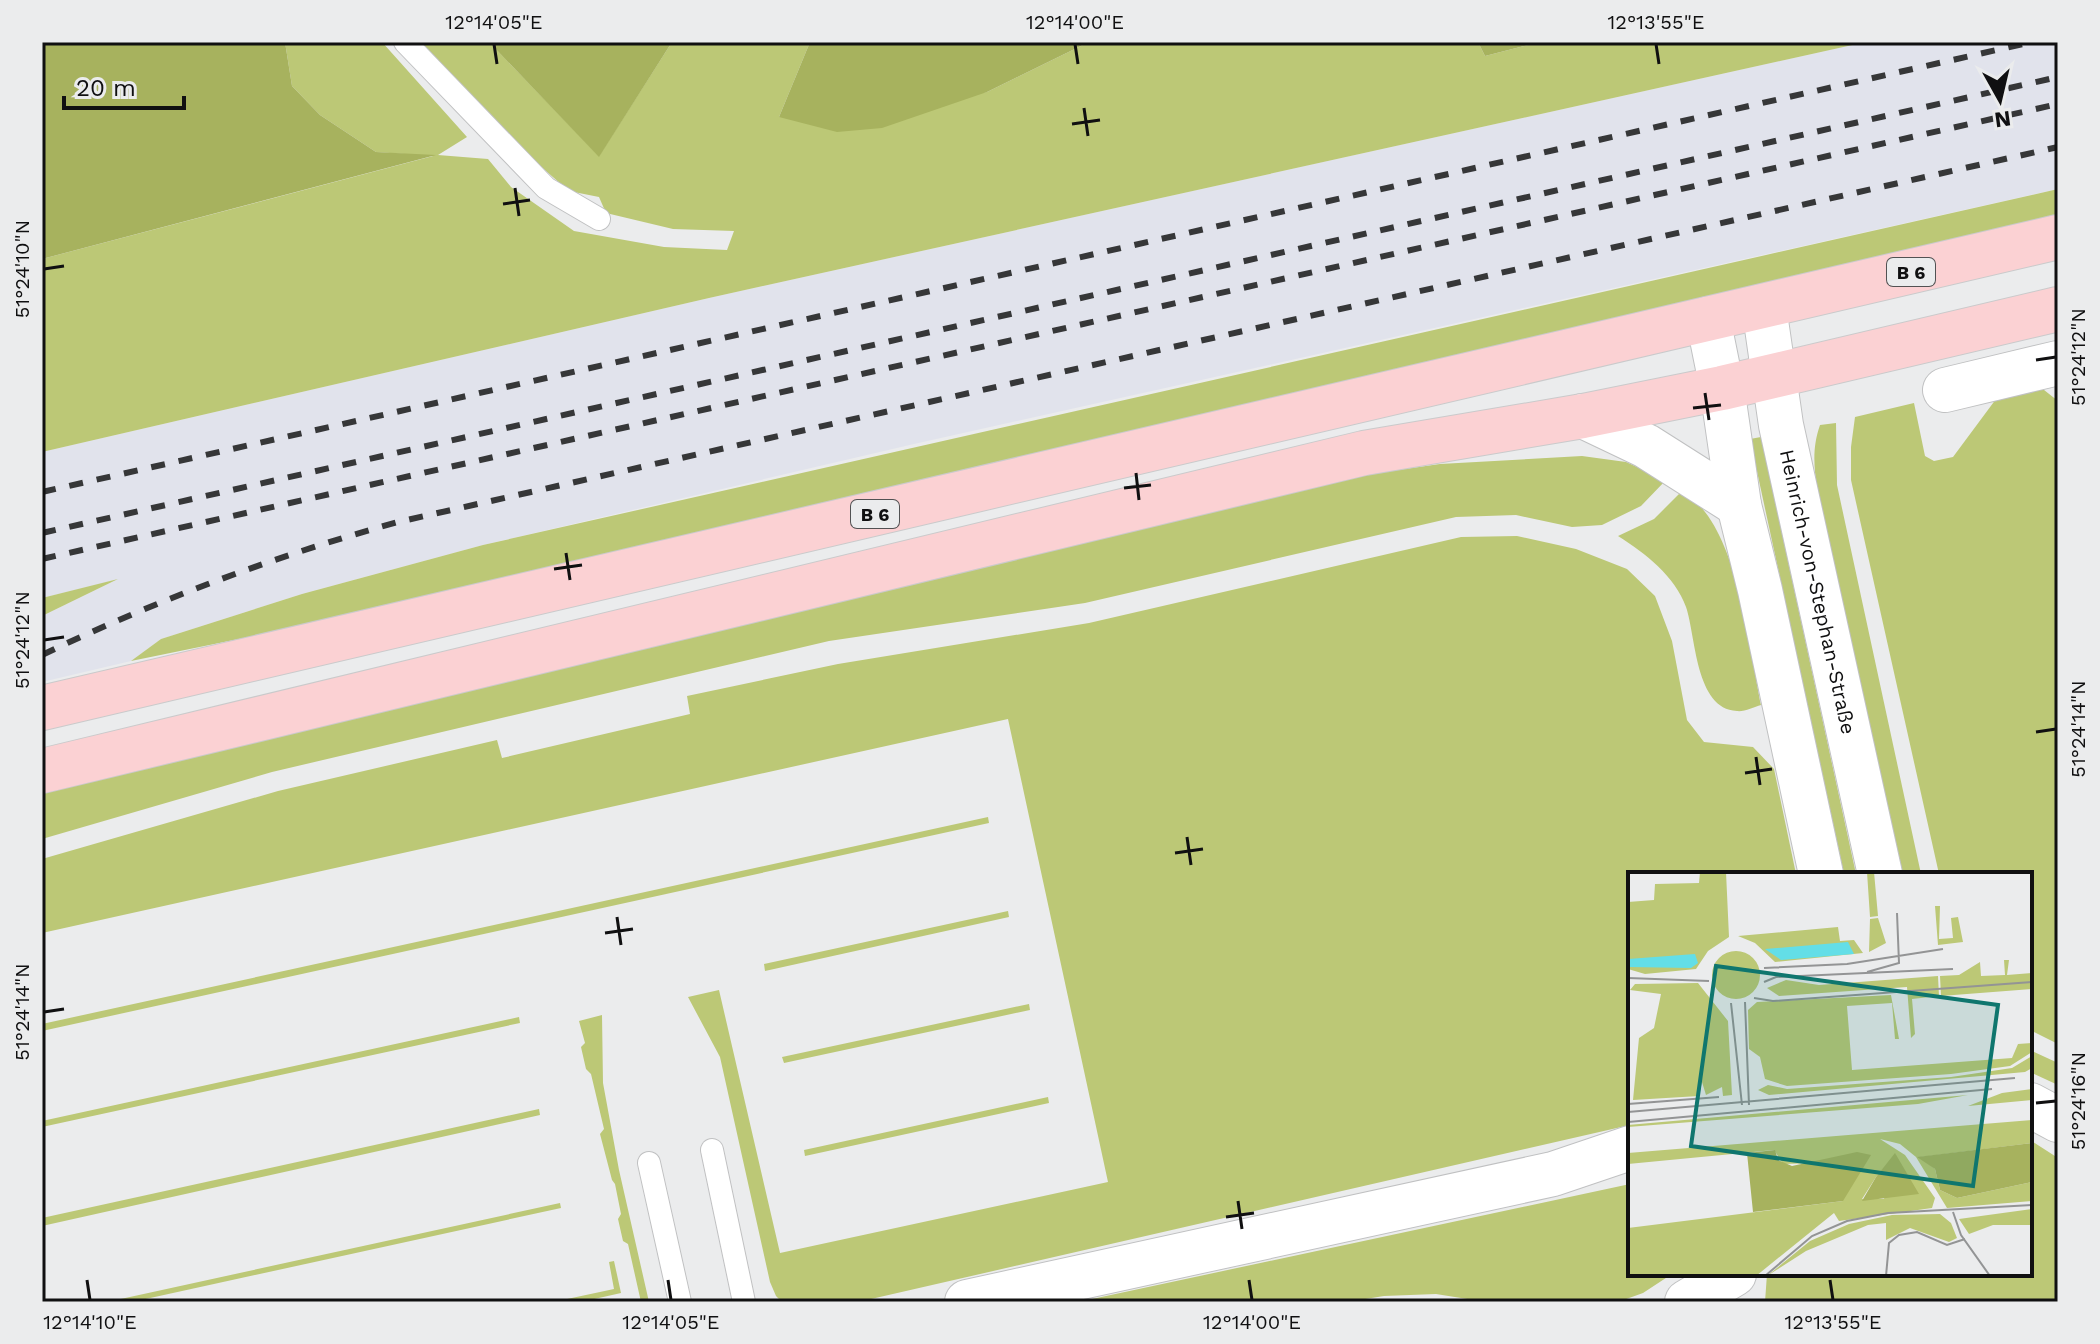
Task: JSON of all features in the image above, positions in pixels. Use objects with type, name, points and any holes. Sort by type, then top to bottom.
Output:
[{"type":"main road","name":"B 6","points":[[42,708],[2058,237]]},
{"type":"main road","points":[[42,771],[1364,453],[1583,416],[1722,388],[2058,309]]},
{"type":"street","name":"Heinrich-von-Stephan-Straße","points":[[1764,307],[1781,425],[1880,872]]},
{"type":"street","points":[[1708,319],[1722,388],[1739,505],[1821,872]]},
{"type":"street","points":[[1945,390],[2058,363]]},
{"type":"street","points":[[1583,416],[1646,446],[1739,505]]},
{"type":"street","points":[[2032,1106],[2058,1120]]},
{"type":"street","points":[[967,1302],[1553,1174],[1628,1149]]},
{"type":"street","points":[[1553,1174],[1628,1171]]},
{"type":"street","points":[[1687,1302],[1731,1276]]},
{"type":"street","points":[[1734,1276],[1734,1302]]},
{"type":"lane","points":[[405,42],[546,188],[599,219]]},
{"type":"lane","points":[[712,1150],[744,1302]]},
{"type":"lane","points":[[649,1163],[680,1302]]},
{"type":"shaded area","points":[[1866,42],[2058,42],[2058,189],[914,444],[483,545],[302,594],[161,639],[131,661],[42,682],[42,616],[114,581],[42,598],[42,452],[709,298]]},
{"type":"green space","points":[[42,42],[285,42],[292,86],[320,115],[376,152],[436,155],[42,259]]},
{"type":"green space","points":[[285,42],[382,42],[467,137],[438,155],[488,159],[511,187],[574,231],[664,247],[727,250],[734,231],[673,229],[606,213],[599,197],[569,191],[531,158],[421,42],[489,42],[599,156],[672,42],[810,42],[779,117],[987,92],[1089,42],[1478,42],[1485,56],[1540,42],[1866,42],[709,298],[42,452],[42,259],[433,156],[376,152],[320,115],[292,86]]},
{"type":"green space","points":[[489,42],[672,42],[599,157]]},
{"type":"green space","points":[[810,42],[1089,42],[987,92],[882,128],[837,132],[779,117]]},
{"type":"green space","points":[[1478,42],[1540,42],[1485,56]]},
{"type":"green space","points":[[2058,189],[2058,215],[386,609],[131,661],[161,639],[302,594],[483,545]]},
{"type":"green space","points":[[2039,386],[2058,401],[2058,1044],[2032,1031],[2032,872],[1939,872],[1851,480],[1855,417],[1914,403],[1925,456],[1934,461],[1953,457],[1999,395]]},
{"type":"green space","points":[[1836,423],[1837,485],[1921,872],[1903,872],[1817,489],[1814,457],[1820,425]]},
{"type":"green space","points":[[1761,437],[1856,872],[1844,872],[1750,439]]},
{"type":"green space","points":[[1582,456],[1626,462],[1666,480],[1641,506],[1602,525],[1572,527],[1516,515],[1456,517],[1085,603],[829,641],[272,772],[42,839],[42,792],[1348,477],[1440,464]]},
{"type":"green space","points":[[1683,490],[1703,509],[1717,531],[1735,578],[1761,705],[1746,710],[1723,707],[1713,698],[1705,685],[1686,607],[1675,585],[1658,566],[1618,536],[1654,519]]},
{"type":"green space","points":[[1517,536],[1576,549],[1627,569],[1655,596],[1672,641],[1687,720],[1704,742],[1753,747],[1774,769],[1796,872],[1628,872],[1628,1125],[858,1302],[782,1302],[770,1282],[720,1057],[688,997],[719,990],[780,1253],[1108,1182],[1008,719],[42,933],[42,859],[278,791],[497,740],[502,758],[690,714],[687,696],[838,664],[1089,623],[1461,537]]},
{"type":"green space","points":[[118,579],[42,616],[42,598]]},
{"type":"green space","points":[[988,817],[989,823],[42,1031],[42,1024]]},
{"type":"green space","points":[[1008,911],[1009,917],[765,971],[764,964]]},
{"type":"green space","points":[[1029,1004],[1030,1010],[784,1063],[782,1057]]},
{"type":"green space","points":[[602,1015],[603,1083],[649,1302],[641,1302],[628,1244],[623,1241],[615,1184],[600,1134],[604,1129],[581,1047],[585,1043],[579,1021]]},
{"type":"green space","points":[[519,1017],[520,1023],[42,1127],[42,1121]]},
{"type":"green space","points":[[2032,1051],[2058,1063],[2058,1085],[2032,1073]]},
{"type":"green space","points":[[1048,1097],[1049,1103],[805,1156],[804,1150]]},
{"type":"green space","points":[[539,1109],[540,1115],[42,1226],[42,1218]]},
{"type":"green space","points":[[2032,1141],[2058,1158],[2058,1302],[1765,1302],[1767,1276],[2032,1276]]},
{"type":"green space","points":[[1628,1184],[1628,1276],[1669,1276],[1643,1293],[1618,1302],[1486,1302],[1436,1294],[1384,1296],[1347,1302],[1078,1302]]},
{"type":"green space","points":[[560,1203],[561,1208],[132,1302],[107,1302]]},
{"type":"green space","points":[[614,1261],[621,1293],[581,1302],[553,1302],[614,1289],[609,1262]]},
{"type":"railway","points":[[42,492],[2032,42]]},
{"type":"railway","points":[[42,533],[2058,77]]},
{"type":"railway","points":[[42,559],[2058,104]]},
{"type":"railway","points":[[42,655],[217,581],[307,549],[398,522],[2058,147]]}]
